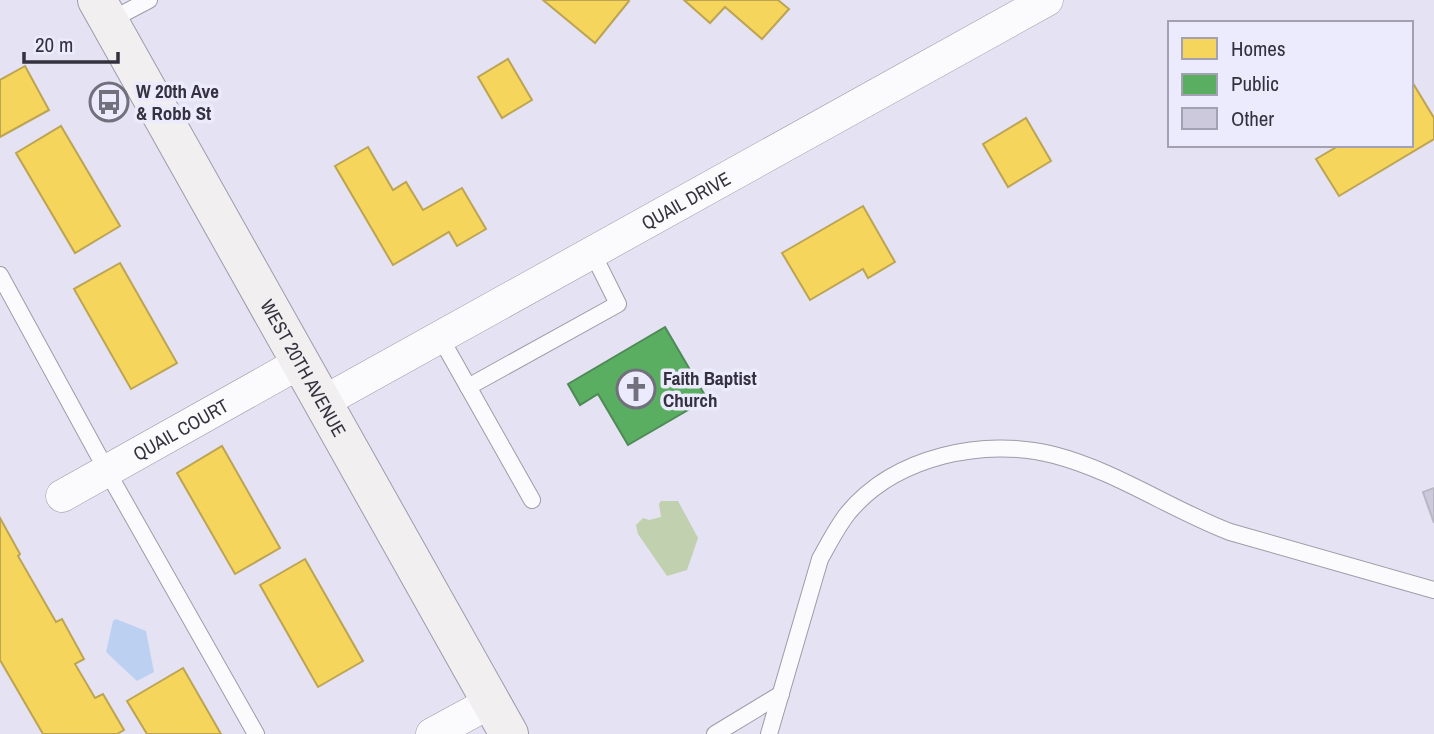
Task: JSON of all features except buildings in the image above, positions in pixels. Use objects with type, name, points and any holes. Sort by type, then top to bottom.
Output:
[{"type":"street","name":"QUAIL DRIVE","points":[[323,402],[1047,0]]},
{"type":"street","name":"WEST 20TH AVENUE","points":[[103,10],[500,718]]},
{"type":"street","name":"QUAIL COURT","points":[[62,496],[301,362]]},
{"type":"street","points":[[432,734],[500,718]]},
{"type":"lane","points":[[103,10],[149,0]]},
{"type":"lane","points":[[468,387],[618,304],[592,253]]},
{"type":"lane","points":[[0,275],[256,734]]},
{"type":"lane","points":[[440,337],[532,500]]},
{"type":"lane","points":[[769,734],[820,559],[834,533],[849,512],[867,494],[919,464],[946,454],[1019,449],[1054,455],[1097,471],[1198,520],[1230,532],[1434,590]]},
{"type":"lane","points":[[715,734],[781,694]]},
{"type":"green space","points":[[661,501],[678,501],[698,538],[687,570],[667,576],[638,534],[636,525],[643,518],[649,520],[661,517]]},
{"type":"water","points":[[116,619],[146,631],[154,672],[137,681],[106,652],[113,621]]},
{"type":"place","name":"W 20th Ave & Robb St","points":[[109,102]]},
{"type":"place","name":"Faith Baptist Church","points":[[636,389]]}]
